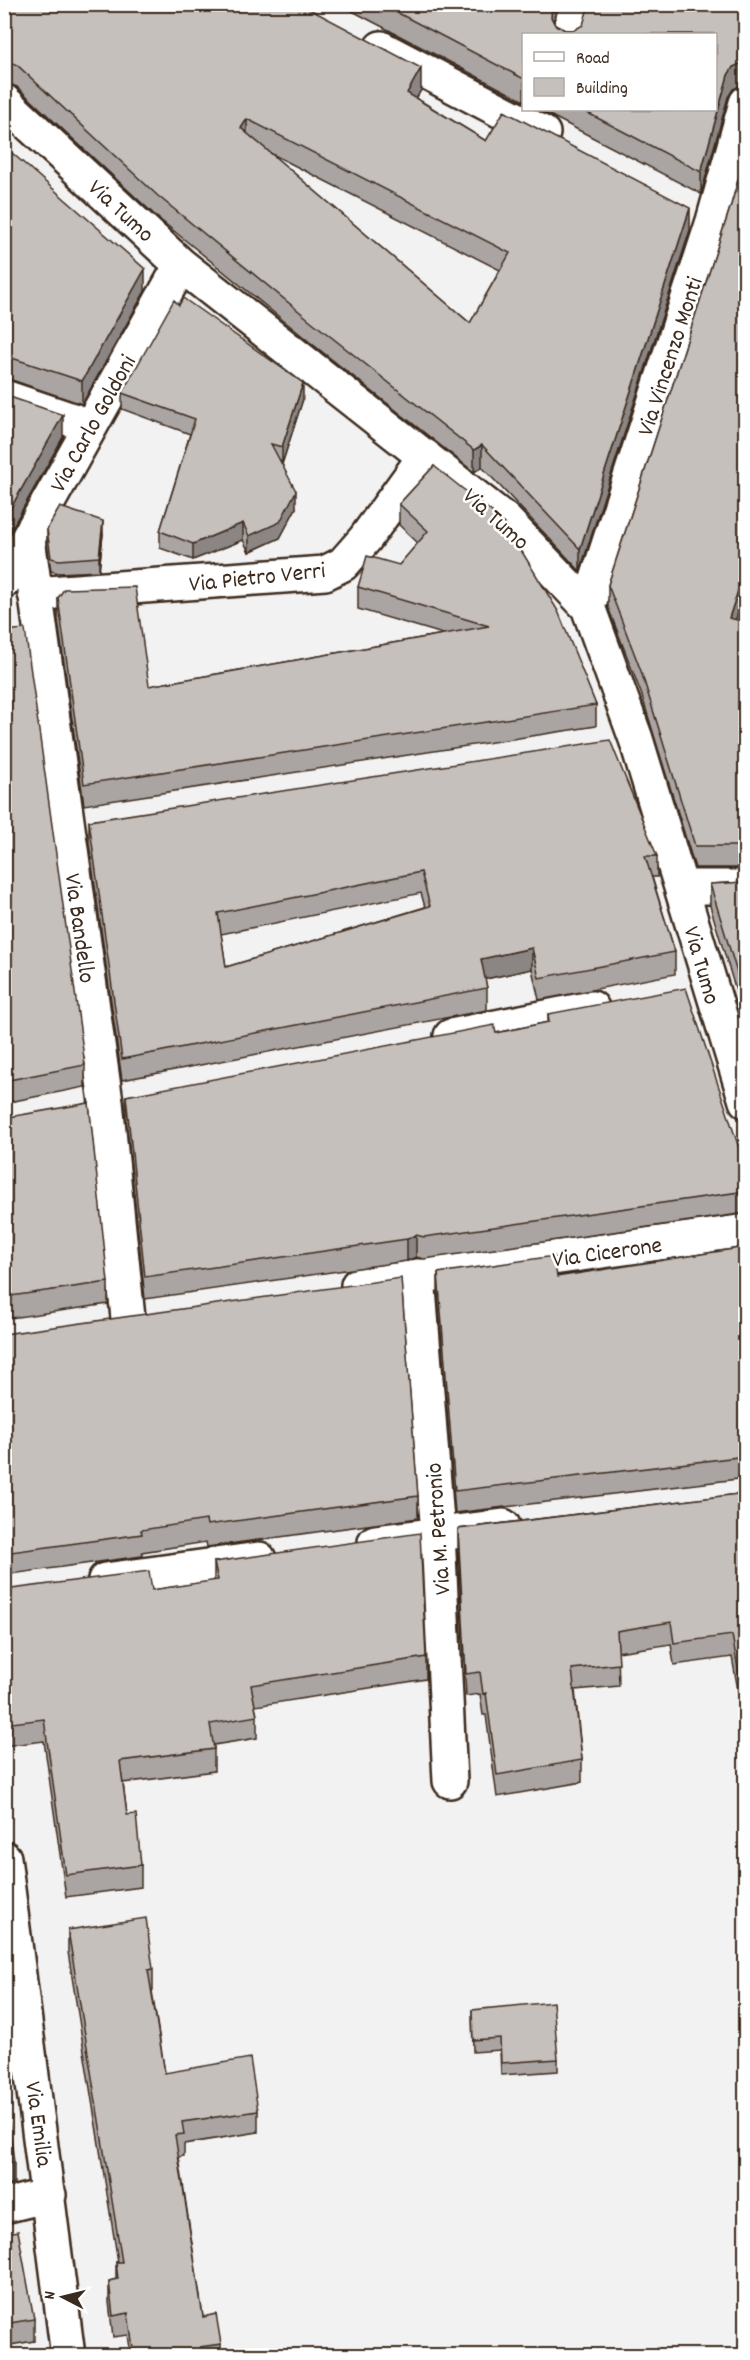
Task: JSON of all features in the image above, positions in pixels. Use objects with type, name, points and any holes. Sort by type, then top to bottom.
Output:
[{"type":"street","points":[[568,33],[577,4]]},
{"type":"street","points":[[350,32],[522,111]]},
{"type":"street","name":"Via Tumo","points":[[4,100],[181,265],[505,520],[588,607],[636,739],[681,887],[697,988],[746,1101]]},
{"type":"street","name":"Via Vincenzo Monti","points":[[588,607],[713,221],[736,172],[746,103]]},
{"type":"street","points":[[522,111],[544,121],[571,148]]},
{"type":"street","points":[[683,205],[713,221]]},
{"type":"street","name":"Via Carlo Goldoni","points":[[4,581],[181,265]]},
{"type":"street","points":[[4,397],[90,426]]},
{"type":"street","name":"Via Pietro Verri","points":[[35,594],[325,573],[343,564],[365,539],[424,456]]},
{"type":"street","name":"Via Bandello","points":[[28,539],[106,1102],[128,1318]]},
{"type":"street","points":[[601,745],[636,739]]},
{"type":"street","points":[[67,827],[103,822]]},
{"type":"street","points":[[681,887],[746,887]]},
{"type":"street","points":[[419,1042],[616,1004]]},
{"type":"street","points":[[72,1109],[141,1096]]},
{"type":"street","name":"Via Cicerone","points":[[325,1290],[746,1232]]},
{"type":"street","name":"Via M. Petronio","points":[[418,1276],[438,1534],[450,1781]]},
{"type":"street","points":[[94,1323],[163,1313]]},
{"type":"street","points":[[344,1547],[532,1522]]},
{"type":"street","points":[[75,1584],[286,1555]]},
{"type":"street","name":"Via Emilia","points":[[5,1862],[68,2355]]},
{"type":"street","points":[[4,2206],[49,2195]]},
{"type":"building","points":[[4,4],[300,4],[421,68],[407,93],[486,141],[504,111],[690,208],[580,549],[482,445],[474,450],[311,321],[158,196],[17,65],[4,60]],"holes":[[[247,119],[510,253],[470,323],[241,128]]]},
{"type":"building","points":[[381,4],[552,4],[551,17],[555,25],[565,30],[574,30],[583,25],[589,4],[746,4],[746,16],[743,23],[746,23],[746,63],[733,67],[728,75],[701,172],[584,111],[717,111],[717,33],[522,33],[522,78]]},
{"type":"building","points":[[4,146],[145,269],[82,381],[4,357]]},
{"type":"building","points":[[746,152],[746,566],[729,618],[746,622],[746,846],[695,846],[641,671],[608,585],[731,205]]},
{"type":"building","points":[[183,298],[303,383],[282,447],[271,444],[296,491],[280,522],[249,536],[243,523],[193,544],[160,531],[195,419],[122,393],[174,300],[179,305]]},
{"type":"building","points":[[4,395],[63,415],[4,520]]},
{"type":"building","points":[[434,466],[492,512],[507,527],[558,611],[596,705],[84,784],[58,598],[64,589],[135,587],[149,686],[489,626],[358,587],[367,556],[399,565],[428,531],[399,504]]},
{"type":"building","points":[[60,507],[103,521],[99,557],[59,560],[51,558],[47,529]]},
{"type":"building","points":[[25,629],[85,1065],[4,1081],[4,631]]},
{"type":"building","points":[[610,740],[657,856],[645,856],[675,952],[539,978],[532,948],[481,959],[487,988],[122,1059],[89,821]],"holes":[[[421,872],[430,906],[226,967],[218,913]]]},
{"type":"building","points":[[746,882],[746,1002],[710,884]]},
{"type":"building","points":[[686,988],[746,1169],[746,1191],[424,1237],[416,1235],[407,1239],[145,1277],[126,1096],[494,1025],[496,1033],[549,1022],[548,1014]]},
{"type":"building","points":[[89,1103],[108,1282],[4,1297],[4,1118]]},
{"type":"building","points":[[746,1247],[746,1456],[455,1491],[438,1273],[554,1256],[557,1277]]},
{"type":"building","points":[[401,1278],[418,1496],[207,1525],[206,1520],[141,1530],[142,1534],[4,1553],[4,1334]]},
{"type":"building","points":[[746,1493],[746,1690],[742,1690],[732,1635],[674,1643],[671,1622],[617,1631],[619,1664],[572,1669],[582,1760],[497,1775],[486,1693],[483,1694],[480,1672],[466,1674],[458,1529]]},
{"type":"building","points":[[420,1533],[426,1657],[251,1685],[257,1716],[210,1724],[214,1749],[120,1761],[127,1815],[136,1814],[141,1865],[66,1875],[44,1719],[4,1724],[4,1590],[149,1571],[152,1590],[218,1580],[214,1562]]},
{"type":"building","points":[[146,1918],[153,1969],[148,1970],[165,2073],[250,2058],[258,2111],[182,2122],[184,2134],[175,2135],[203,2317],[216,2314],[221,2344],[200,2347],[201,2355],[134,2355],[128,2313],[113,2316],[109,2281],[118,2279],[116,2262],[122,2262],[68,1930]]},
{"type":"building","points":[[553,2002],[558,2059],[501,2063],[500,2038],[473,2040],[472,2010]]},
{"type":"building","points":[[4,2085],[14,2162],[4,2165]]},
{"type":"building","points":[[18,2231],[34,2319],[4,2324],[4,2234]]}]
